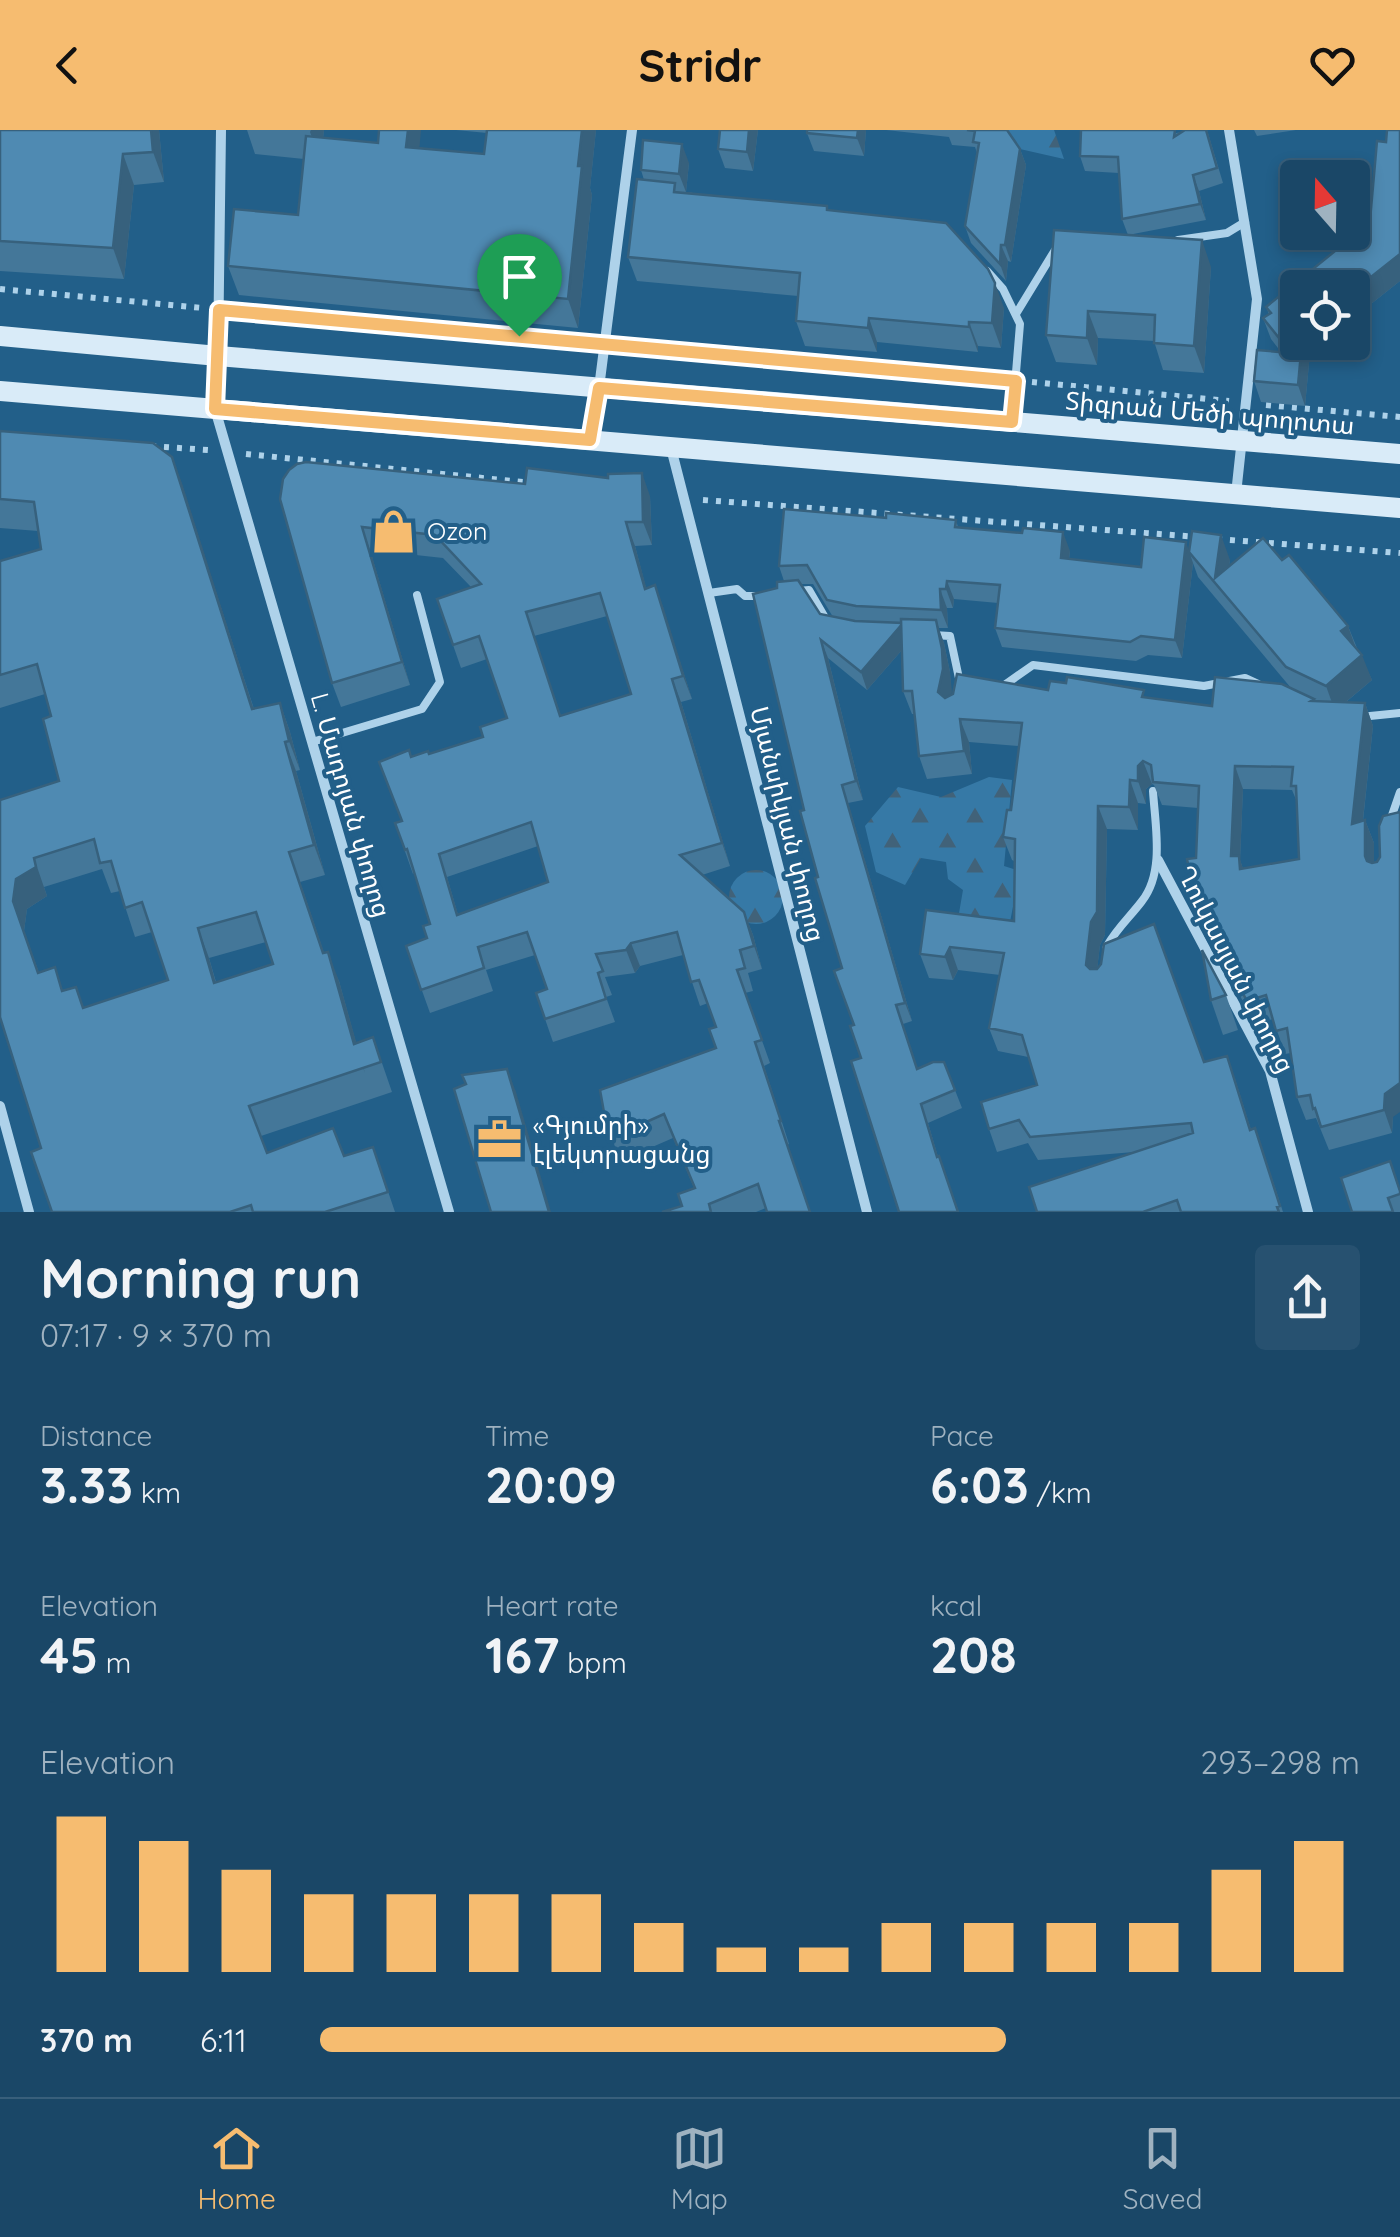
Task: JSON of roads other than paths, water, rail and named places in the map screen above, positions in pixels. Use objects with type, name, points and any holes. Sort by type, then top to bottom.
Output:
[{"type":"main road","name":"Տիգրան Մեծի պողոտա","points":[[0,336],[1400,454]]},
{"type":"main road","points":[[0,390],[1400,508]]},
{"type":"street","name":"L. Մադոյան փողոց","points":[[221,130],[215,409],[449,1212]]},
{"type":"street","points":[[590,440],[632,130]]},
{"type":"street","points":[[1229,130],[1257,299],[1236,494]]},
{"type":"street","name":"Մյանսիկյան փողոց","points":[[670,447],[867,1212]]},
{"type":"street","name":"Ղուկասյան փողոց","points":[[1158,860],[1270,1071],[1308,1212]]},
{"type":"street","points":[[0,1106],[30,1212]]},
{"type":"lane","points":[[624,194],[643,196]]},
{"type":"lane","points":[[1173,240],[1227,233],[1244,222]]},
{"type":"lane","points":[[1016,314],[1056,248],[1072,246]]},
{"type":"lane","points":[[980,263],[1004,289],[1020,324],[1012,422]]},
{"type":"lane","points":[[708,594],[737,589],[745,596],[778,594]]},
{"type":"lane","points":[[794,592],[809,590],[829,625]]},
{"type":"lane","points":[[312,742],[422,709],[440,682],[417,595]]},
{"type":"lane","points":[[914,634],[950,636],[961,685],[957,700]]},
{"type":"lane","points":[[988,686],[1002,687],[1033,665],[1204,686],[1245,678],[1263,686]]},
{"type":"lane","points":[[961,685],[974,686]]},
{"type":"lane","points":[[1352,717],[1400,714]]},
{"type":"lane","points":[[1105,959],[1106,946],[1114,933],[1145,898],[1158,860],[1153,791]]},
{"type":"lane","points":[[1386,832],[1400,792]]},
{"type":"place","name":"Ozon","points":[[394,531]]},
{"type":"place","name":"«Գյումրի» էլեկտրացանց","points":[[500,1139]]}]
